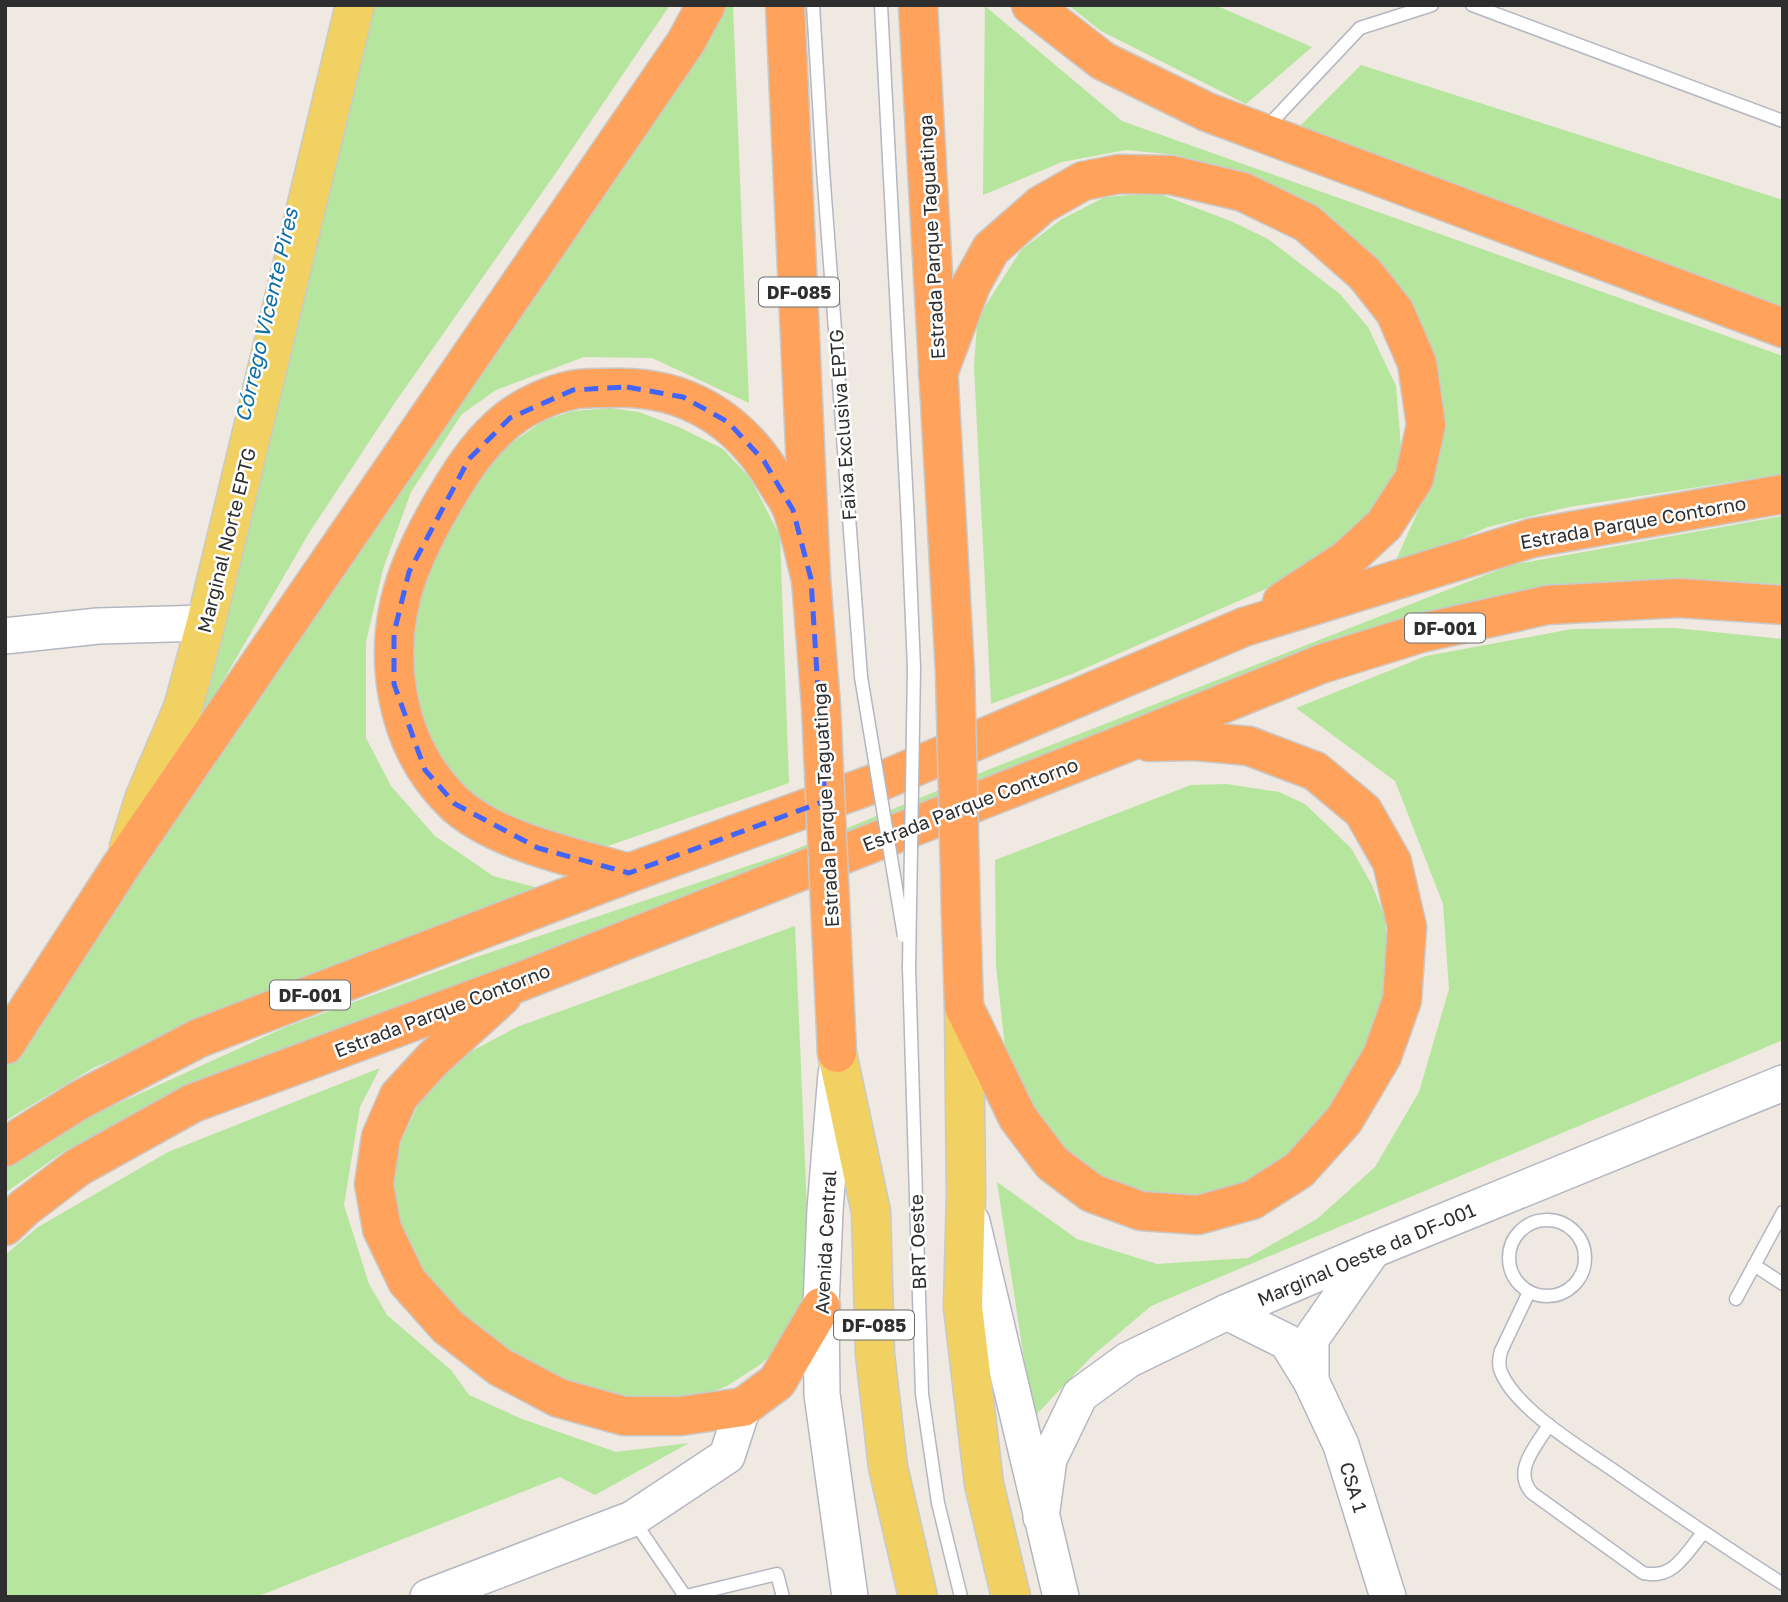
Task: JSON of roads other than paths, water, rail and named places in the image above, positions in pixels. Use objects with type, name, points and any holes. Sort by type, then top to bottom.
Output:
[{"type":"highway","points":[[5,1045],[124,863],[679,54],[706,5]]},
{"type":"highway","name":"Estrada Parque Taguatinga","points":[[785,5],[811,579],[821,706],[837,1053]]},
{"type":"highway","name":"Estrada Parque Taguatinga","points":[[918,5],[955,672],[964,1007]]},
{"type":"highway","points":[[1031,5],[1103,61],[1207,112],[1783,328]]},
{"type":"highway","points":[[938,374],[971,285],[991,249],[1041,205],[1083,181],[1119,174],[1171,175],[1243,192],[1307,223],[1365,274],[1395,312],[1417,363],[1426,425],[1414,480],[1384,525],[1346,559],[1244,626]]},
{"type":"highway","points":[[629,873],[538,848],[483,822],[455,804],[425,770],[405,728],[394,684],[394,633],[409,572],[438,511],[469,459],[510,418],[539,402],[573,390],[627,387],[683,397],[728,422],[764,461],[793,510],[811,579]]},
{"type":"highway","name":"Estrada Parque Contorno","points":[[5,1147],[78,1101],[198,1038],[629,873],[884,780],[1244,626],[1532,538],[1783,494]]},
{"type":"highway","name":"Estrada Parque Contorno","points":[[5,1226],[24,1208],[79,1167],[193,1103],[517,983],[1321,664],[1421,633],[1547,606],[1679,598],[1783,605]]},
{"type":"highway","points":[[964,1007],[1018,1118],[1052,1163],[1092,1193],[1141,1211],[1199,1215],[1252,1200],[1299,1170],[1344,1120],[1382,1056],[1402,1000],[1407,927],[1392,862],[1363,811],[1315,771],[1250,746],[1195,741],[1126,743]]},
{"type":"highway","points":[[517,983],[434,1058],[399,1096],[381,1137],[374,1185],[382,1229],[407,1281],[448,1326],[500,1367],[559,1398],[624,1416],[681,1416],[743,1407],[777,1382],[821,1307]]},
{"type":"main road","name":"Marginal Norte EPTG","points":[[124,863],[145,797],[183,708],[206,623],[355,5]]},
{"type":"main road","points":[[5,636],[98,626],[206,623]]},
{"type":"main road","name":"Estrada Parque Taguatinga","points":[[964,1007],[965,1194],[962,1307],[984,1485],[1012,1597]]},
{"type":"main road","name":"Avenida Central","points":[[837,1053],[825,1209],[821,1307],[822,1394],[850,1597]]},
{"type":"main road","name":"Estrada Parque Taguatinga","points":[[837,1053],[871,1212],[875,1354],[888,1467],[918,1597]]},
{"type":"main road","name":"Marginal Oeste da DF-001","points":[[1041,1517],[1049,1459],[1080,1395],[1128,1360],[1227,1312],[1373,1250],[1783,1083]]},
{"type":"main road","points":[[965,1194],[1061,1597]]},
{"type":"main road","name":"CSA 1","points":[[1311,1381],[1311,1339],[1373,1250]]},
{"type":"main road","name":"CSA 1","points":[[1227,1312],[1287,1342],[1311,1381],[1341,1445],[1388,1597]]},
{"type":"main road","points":[[428,1597],[632,1519],[727,1456],[743,1407]]},
{"type":"lane","name":"Faixa Exclusiva EPTG","points":[[813,5],[861,677]]},
{"type":"lane","name":"BRT Oeste","points":[[881,5],[914,668],[909,967],[922,1394],[938,1503],[961,1597]]},
{"type":"lane","points":[[1262,132],[1360,28],[1432,5]]},
{"type":"lane","points":[[1472,5],[1783,121]]},
{"type":"lane","name":"BRT Oeste","points":[[861,677],[909,967]]},
{"type":"lane","points":[[1736,1299],[1783,1212]]},
{"type":"lane","points":[[1546,1219],[1559,1221],[1570,1227],[1584,1248],[1582,1273],[1576,1284],[1566,1292],[1541,1296],[1529,1292],[1519,1285],[1508,1262],[1514,1237],[1522,1228],[1546,1219]]},
{"type":"lane","points":[[1754,1265],[1783,1284]]},
{"type":"lane","points":[[1529,1292],[1501,1351],[1499,1362],[1501,1371],[1513,1389],[1549,1425],[1703,1533],[1783,1584]]},
{"type":"lane","points":[[1549,1425],[1526,1462],[1523,1476],[1525,1486],[1643,1573],[1656,1576],[1665,1574],[1703,1533]]},
{"type":"lane","points":[[632,1519],[683,1596],[777,1574],[783,1597]]},
{"type":"water label","name":"Córrego Vicente Pires","points":[[266,315]]}]
